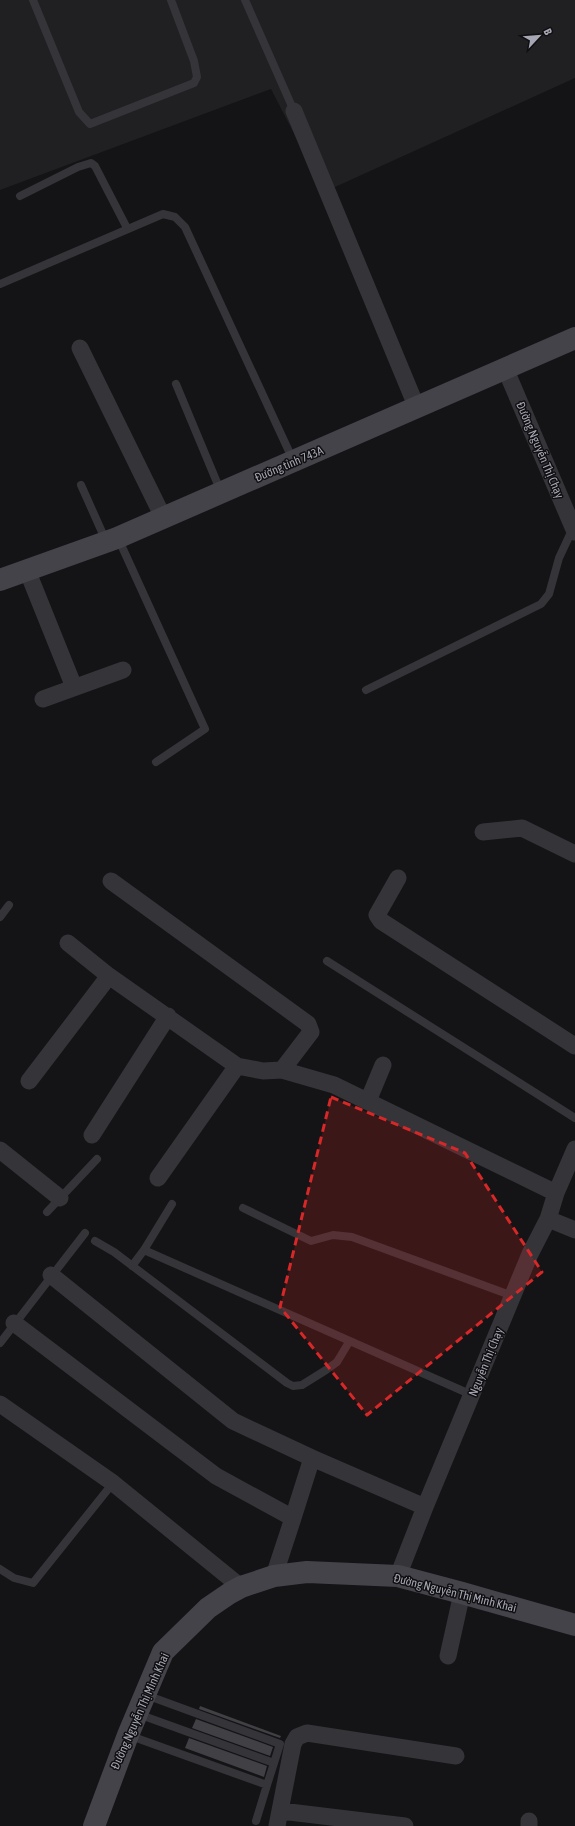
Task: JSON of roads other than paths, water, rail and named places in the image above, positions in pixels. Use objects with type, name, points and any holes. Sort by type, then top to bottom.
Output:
[{"type":"main road","name":"Đường tỉnh 743A","points":[[0,580],[112,540],[294,462],[575,338]]},
{"type":"main road","name":"Đường Nguyễn Thị Minh Khai","points":[[94,1826],[128,1735],[163,1652],[208,1608],[230,1592],[240,1587],[274,1576],[308,1572],[398,1576],[462,1592],[575,1625]]},
{"type":"street","points":[[294,111],[417,408]]},
{"type":"street","points":[[80,348],[163,517]]},
{"type":"street","name":"Đường Nguyễn Thị Chạy","points":[[506,368],[574,529]]},
{"type":"street","points":[[27,570],[74,687]]},
{"type":"street","points":[[43,699],[123,670]]},
{"type":"street","points":[[483,832],[522,828],[575,854]]},
{"type":"street","points":[[398,878],[377,915],[381,921],[575,1046]]},
{"type":"street","points":[[111,881],[308,1024],[311,1032],[282,1070]]},
{"type":"street","points":[[68,943],[109,976],[168,1016],[237,1066],[263,1071],[282,1070],[334,1085],[556,1193]]},
{"type":"street","points":[[29,1081],[109,976]]},
{"type":"street","points":[[92,1135],[168,1016]]},
{"type":"street","points":[[368,1101],[383,1065]]},
{"type":"street","points":[[158,1178],[237,1066]]},
{"type":"street","name":"Nguyễn Thị Chạy","points":[[398,1576],[424,1507],[530,1254],[548,1219],[556,1193],[575,1149]]},
{"type":"street","points":[[0,1150],[60,1198]]},
{"type":"street","points":[[548,1219],[575,1230]]},
{"type":"street","points":[[51,1275],[233,1421],[312,1458],[424,1507]]},
{"type":"street","points":[[14,1323],[216,1476],[293,1518]]},
{"type":"street","points":[[0,1404],[113,1482],[240,1587]]},
{"type":"street","points":[[274,1576],[312,1458]]},
{"type":"street","points":[[448,1656],[462,1592]]},
{"type":"street","points":[[405,1826],[279,1818],[293,1744],[296,1737],[307,1733],[456,1756]]},
{"type":"lane","points":[[33,0],[79,112],[90,124],[194,83],[197,77],[194,61],[171,0]]},
{"type":"lane","points":[[245,0],[294,111]]},
{"type":"lane","points":[[20,196],[78,167],[91,163],[95,166],[111,194],[127,228]]},
{"type":"lane","points":[[0,284],[127,228],[164,214],[176,217],[185,227],[294,462]]},
{"type":"lane","points":[[176,384],[222,493]]},
{"type":"lane","points":[[82,485],[112,540],[205,729],[156,762]]},
{"type":"lane","points":[[366,690],[541,604],[549,594],[559,558],[574,529]]},
{"type":"lane","points":[[0,917],[9,905]]},
{"type":"lane","points":[[327,961],[575,1118]]},
{"type":"lane","points":[[47,1212],[97,1159]]},
{"type":"lane","points":[[132,1266],[144,1250],[172,1204]]},
{"type":"lane","points":[[243,1208],[311,1241],[333,1235],[352,1237],[513,1296]]},
{"type":"lane","points":[[0,1343],[51,1275],[85,1233]]},
{"type":"lane","points":[[95,1241],[114,1252],[293,1386],[302,1385],[337,1362],[349,1342]]},
{"type":"lane","points":[[144,1250],[349,1342],[472,1395]]},
{"type":"lane","points":[[0,1569],[14,1578],[33,1583],[113,1482]]},
{"type":"lane","points":[[141,1704],[280,1744],[256,1821]]},
{"type":"lane","points":[[141,1704],[274,1763]]},
{"type":"lane","points":[[128,1735],[267,1786]]}]
